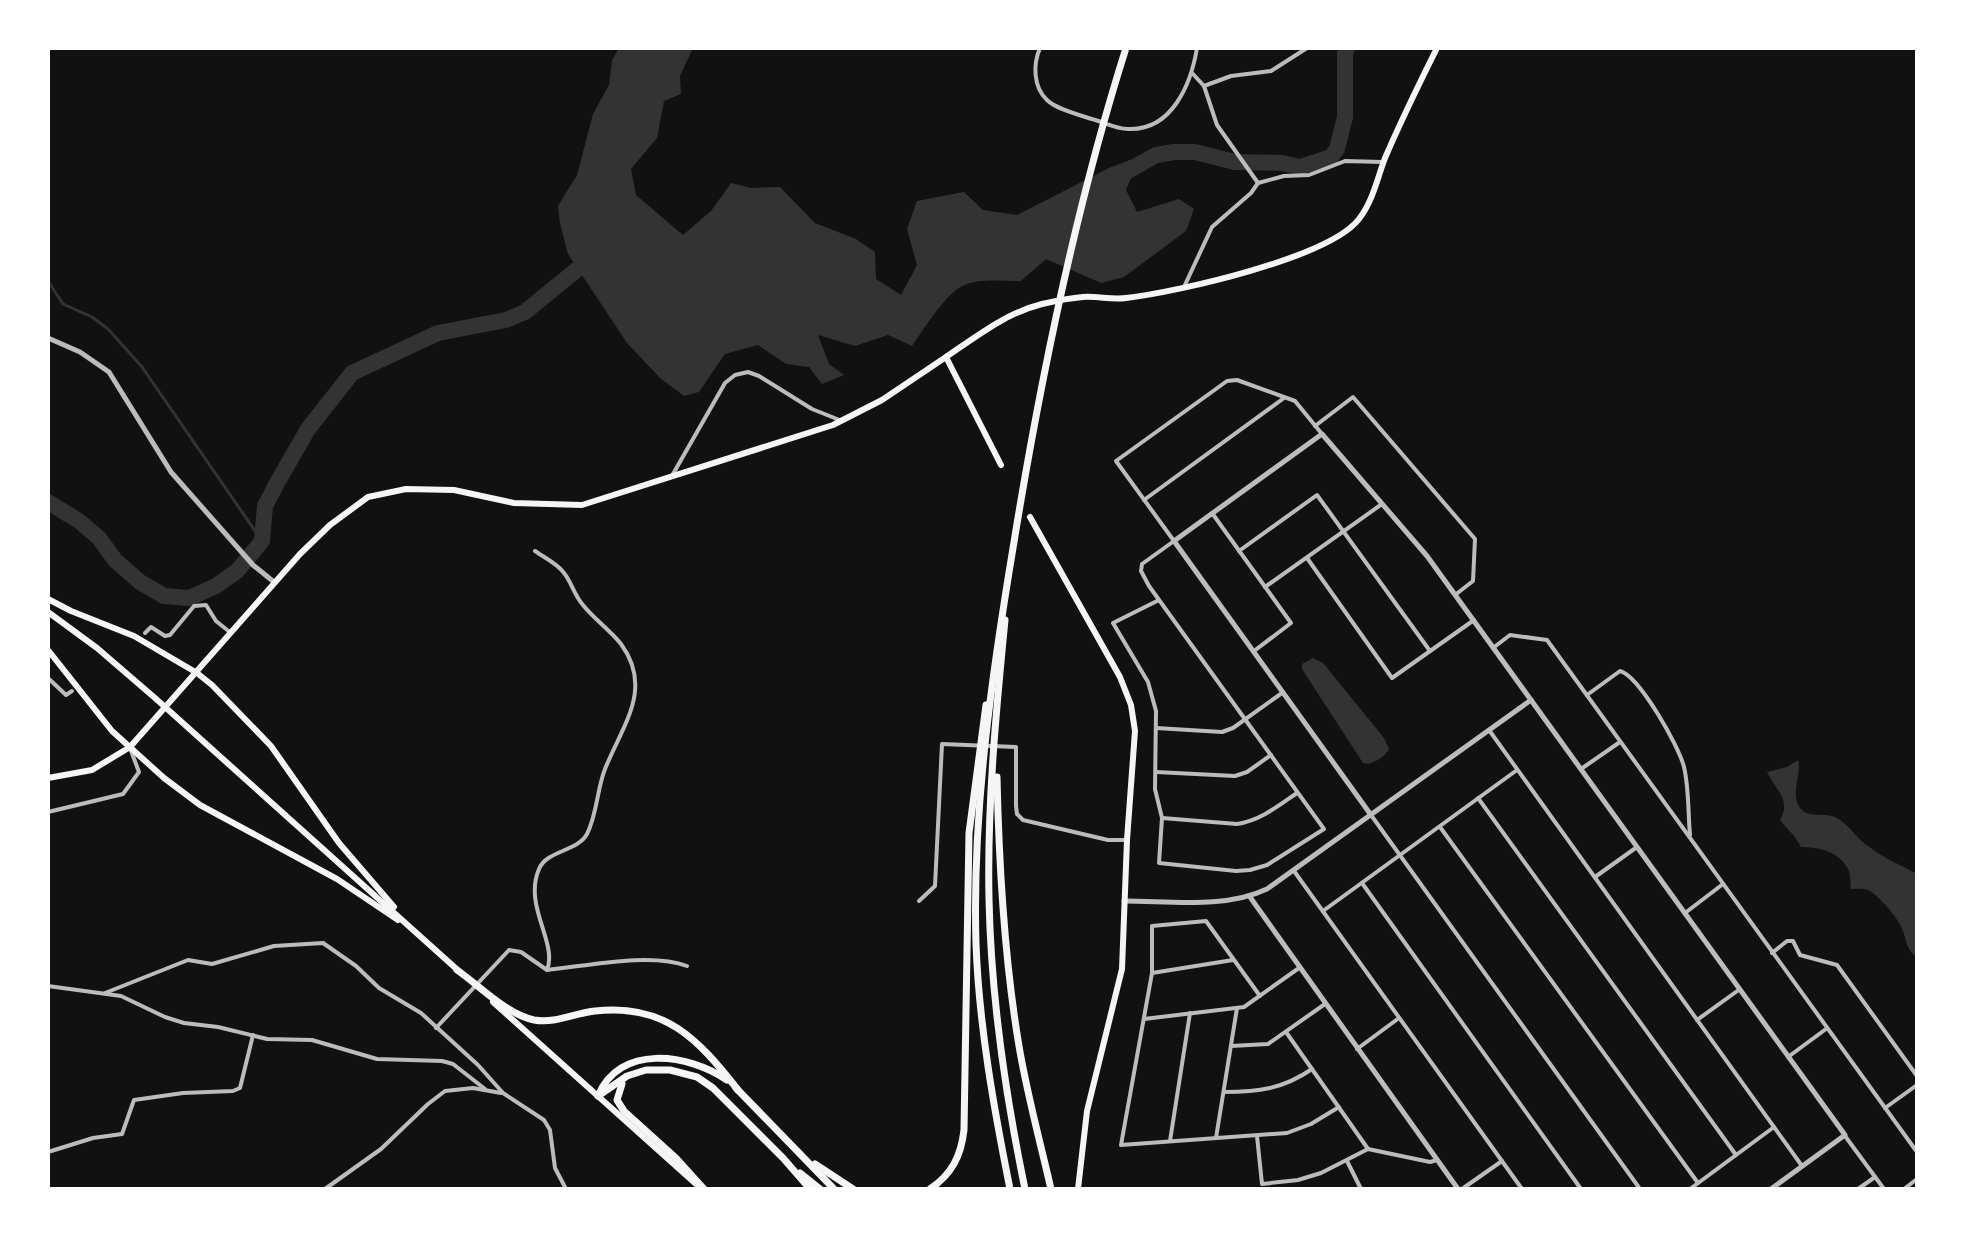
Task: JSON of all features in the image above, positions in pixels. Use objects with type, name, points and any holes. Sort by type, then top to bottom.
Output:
[{"type":"highway","points":[[930,1189],[955,1165],[964,1130],[969,833],[1002,601],[1045,369],[1082,206],[1126,48]]},
{"type":"highway","points":[[1013,546],[995,731],[989,902],[994,992],[1006,1089],[1025,1189]]},
{"type":"highway","points":[[1002,601],[983,772],[975,903],[979,993],[1010,1189]]},
{"type":"highway","points":[[995,731],[1003,922],[1013,1011],[1025,1080],[1051,1189]]},
{"type":"highway","points":[[457,970],[512,1010],[537,1021],[606,1010],[632,1011],[656,1017],[691,1036],[738,1090]]},
{"type":"highway","points":[[598,1096],[614,1072],[629,1063],[646,1059],[680,1061],[703,1067],[725,1078],[738,1090],[834,1189]]},
{"type":"highway","points":[[598,1096],[636,1073],[680,1071],[704,1081],[783,1158],[820,1189]]},
{"type":"highway","points":[[636,1073],[619,1088],[617,1100],[703,1189]]},
{"type":"highway","points":[[795,1147],[826,1173],[853,1189]]},
{"type":"highway","points":[[783,1158],[810,1189]]},
{"type":"main road","points":[[48,778],[92,770],[130,747],[274,582],[330,525],[368,497],[406,489],[454,490],[514,503],[582,505],[842,421],[882,400],[1015,312],[1085,297],[1122,299],[1183,289],[1276,262],[1337,238],[1358,221],[1373,196],[1384,162],[1437,48]]},
{"type":"main road","points":[[946,357],[1001,465]]},
{"type":"main road","points":[[1030,517],[1120,677],[1131,705],[1135,731],[1122,969],[1087,1111],[1078,1189]]},
{"type":"main road","points":[[48,599],[134,636],[197,673],[271,746],[352,860],[417,933]]},
{"type":"main road","points":[[48,612],[97,648],[179,719],[703,1189]]},
{"type":"main road","points":[[48,650],[112,731],[200,805],[337,879],[417,933]]},
{"type":"street","points":[[1040,48],[1035,81],[1047,101],[1081,116],[1126,129],[1147,127],[1162,119],[1188,86],[1197,48]]},
{"type":"street","points":[[1204,86],[1231,76],[1271,71],[1307,48]]},
{"type":"street","points":[[1193,74],[1204,86],[1217,125],[1256,181]]},
{"type":"street","points":[[1256,181],[1309,175],[1345,161],[1384,162]]},
{"type":"street","points":[[1183,289],[1205,237],[1251,193],[1256,181]]},
{"type":"street","points":[[48,338],[80,352],[109,372],[171,472],[238,548],[274,582]]},
{"type":"street","points":[[672,477],[725,383],[735,375],[748,372],[759,376],[812,409],[842,421]]},
{"type":"street","points":[[1640,1189],[1116,461],[1227,381],[1237,380],[1295,401],[1427,556],[1884,1189]]},
{"type":"street","points":[[1315,426],[1353,397],[1475,539],[1473,581],[1455,595]]},
{"type":"street","points":[[1144,500],[1284,398]]},
{"type":"street","points":[[1159,600],[1113,623],[1148,682],[1156,711],[1155,789],[1162,818],[1159,863],[1250,870],[1267,865],[1324,829],[1141,571],[1142,564],[1322,434]]},
{"type":"street","points":[[1239,551],[1317,495],[1430,651]]},
{"type":"street","points":[[1265,587],[1382,504]]},
{"type":"street","points":[[1212,513],[1291,623],[1253,652]]},
{"type":"street","points":[[535,551],[564,572],[582,604],[620,642],[631,660],[637,679],[628,717],[605,769],[587,833],[574,845],[542,862],[537,873],[537,917],[551,960],[547,970]]},
{"type":"street","points":[[1307,558],[1392,678],[1474,620]]},
{"type":"street","points":[[145,633],[151,627],[165,636],[170,635],[194,606],[206,605],[216,621],[231,633]]},
{"type":"street","points":[[1493,648],[1510,635],[1547,640],[1917,1152]]},
{"type":"street","points":[[1587,695],[1620,671],[1627,673],[1652,706],[1684,767],[1690,837]]},
{"type":"street","points":[[48,678],[66,695],[72,691]]},
{"type":"street","points":[[1156,728],[1222,732],[1245,720],[1282,693]]},
{"type":"street","points":[[1124,901],[1222,901],[1250,897],[1294,871],[1531,700]]},
{"type":"street","points":[[1489,730],[1802,1166]]},
{"type":"street","points":[[1581,769],[1620,742]]},
{"type":"street","points":[[919,901],[935,886],[942,744],[1016,747],[1016,806],[1017,814],[1023,820],[1108,840],[1127,840]]},
{"type":"street","points":[[48,812],[123,794],[139,772],[130,747]]},
{"type":"street","points":[[1156,772],[1235,776],[1247,772],[1271,755]]},
{"type":"street","points":[[1323,911],[1517,770]]},
{"type":"street","points":[[1162,818],[1237,824],[1249,822],[1297,793]]},
{"type":"street","points":[[1478,798],[1736,1155]]},
{"type":"street","points":[[1440,827],[1698,1183]]},
{"type":"street","points":[[1595,877],[1637,847]]},
{"type":"street","points":[[1294,871],[1522,1189]]},
{"type":"street","points":[[1362,883],[1581,1189]]},
{"type":"street","points":[[1685,913],[1723,884]]},
{"type":"street","points":[[1250,897],[1460,1189],[1502,1161]]},
{"type":"street","points":[[1260,996],[1206,921],[1152,926],[1152,973],[1121,1145],[1257,1136],[1298,1129],[1339,1107]]},
{"type":"street","points":[[1772,953],[1787,941],[1793,941],[1800,955],[1837,965],[1917,1076]]},
{"type":"street","points":[[105,993],[188,960],[212,964],[274,946],[323,943],[356,966],[379,988],[421,1013],[478,1065],[503,1093],[544,1120],[550,1130],[555,1168],[566,1189]]},
{"type":"street","points":[[436,1028],[509,950],[521,952],[547,970],[608,962],[662,960],[687,966]]},
{"type":"street","points":[[1152,973],[1233,960]]},
{"type":"street","points":[[1144,1019],[1244,1007],[1299,968]]},
{"type":"street","points":[[48,986],[121,996],[184,1023],[267,1039],[329,1043],[377,1059],[442,1061],[453,1064],[485,1089]]},
{"type":"street","points":[[1697,1020],[1740,989]]},
{"type":"street","points":[[1231,1046],[1264,1045],[1325,1004]]},
{"type":"street","points":[[1216,1138],[1237,1008]]},
{"type":"street","points":[[1170,1141],[1190,1013]]},
{"type":"street","points":[[1357,1049],[1399,1018]]},
{"type":"street","points":[[1788,1057],[1826,1029]]},
{"type":"street","points":[[1286,1032],[1368,1149]]},
{"type":"street","points":[[48,1152],[93,1138],[122,1134],[134,1100],[240,1088],[253,1035]]},
{"type":"street","points":[[1224,1092],[1274,1089],[1295,1081],[1312,1069]]},
{"type":"street","points":[[1885,1108],[1917,1085]]},
{"type":"street","points":[[325,1189],[381,1149],[445,1091],[485,1089],[503,1093]]},
{"type":"street","points":[[1690,1189],[1774,1127]]},
{"type":"street","points":[[1771,1189],[1845,1135]]},
{"type":"street","points":[[1257,1136],[1262,1184],[1298,1180],[1347,1161],[1368,1149],[1430,1162],[1437,1160]]},
{"type":"street","points":[[1347,1161],[1361,1189]]},
{"type":"street","points":[[1858,1189],[1875,1177]]},
{"type":"street","points":[[1904,1189],[1917,1179]]},
{"type":"shaded area","points":[[619,48],[693,48],[680,76],[681,94],[664,101],[657,138],[631,169],[636,195],[683,235],[711,211],[731,183],[751,188],[780,187],[815,223],[856,239],[875,252],[876,279],[901,295],[917,265],[907,229],[917,201],[964,192],[983,210],[1017,215],[1109,168],[1140,156],[1126,190],[1137,212],[1179,199],[1194,209],[1186,231],[1124,277],[1101,283],[1046,259],[1021,281],[983,281],[962,286],[942,304],[912,346],[888,335],[855,346],[818,335],[829,364],[844,375],[822,384],[809,367],[786,364],[758,345],[725,354],[699,392],[684,396],[660,378],[627,343],[568,254],[560,223],[558,206],[577,175],[593,114],[609,85],[612,60]]},
{"type":"shaded area","points":[[1313,658],[1323,663],[1384,738],[1389,749],[1378,760],[1363,763],[1302,669],[1302,664]]},
{"type":"shaded area","points":[[1798,760],[1796,797],[1803,811],[1835,817],[1874,850],[1917,874],[1917,958],[1909,948],[1898,921],[1884,904],[1870,891],[1851,889],[1849,871],[1844,863],[1834,854],[1821,849],[1801,847],[1780,820],[1783,801],[1767,772],[1787,767]]},
{"type":"waterway","points":[[1119,176],[1156,155],[1174,152],[1195,152],[1235,162],[1282,163],[1300,167],[1331,157],[1337,149],[1345,117],[1347,48]]},
{"type":"waterway","points":[[48,502],[99,538],[115,560],[140,582],[164,596],[189,598],[216,586],[237,571],[262,541],[265,506],[277,483],[308,429],[352,373],[438,333],[506,320],[525,312],[585,263],[596,264]]},
{"type":"waterway","points":[[48,281],[63,304],[92,317],[108,329],[142,367],[262,541]]}]
